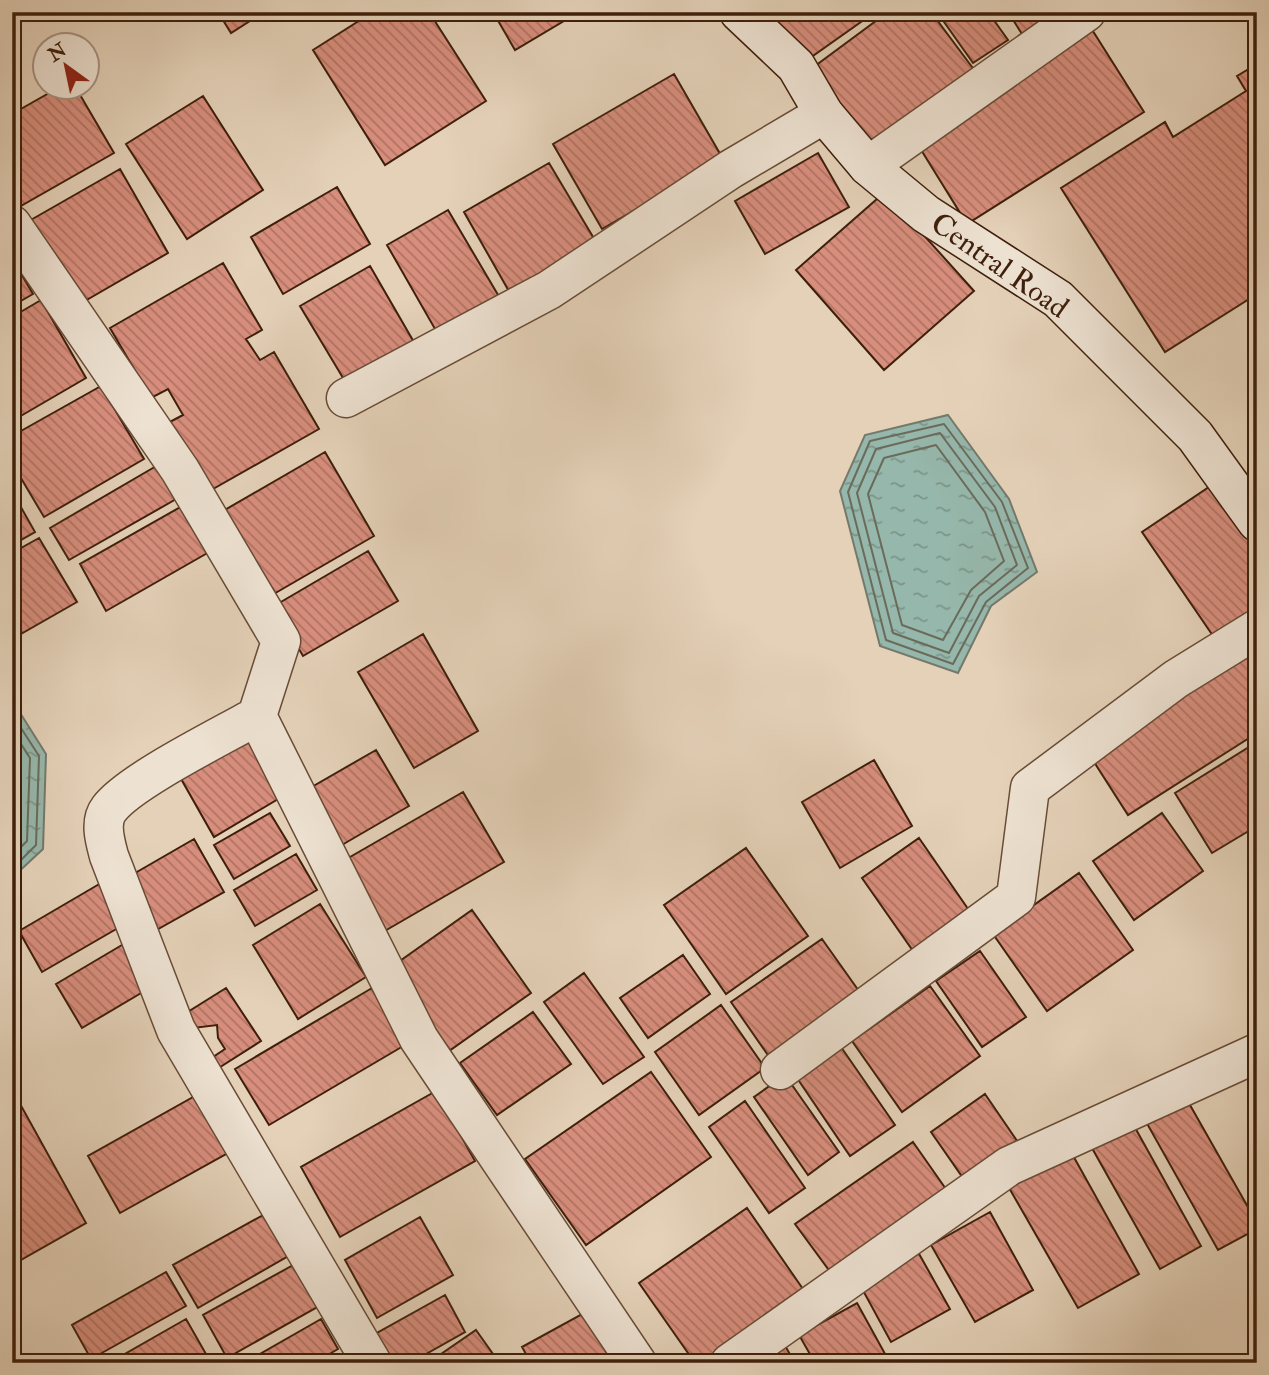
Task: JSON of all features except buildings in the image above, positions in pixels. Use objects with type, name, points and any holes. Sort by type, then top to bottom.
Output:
[{"type":"street","name":"Central Road","points":[[739,12],[796,66],[824,114],[868,166],[926,214],[1058,299],[1195,436],[1257,522]]},
{"type":"street","points":[[868,166],[1086,12]]},
{"type":"street","points":[[346,398],[549,290],[731,169],[824,114]]},
{"type":"street","points":[[12,225],[180,470],[281,641],[257,716],[134,788],[108,810],[102,831],[109,856],[176,1030],[372,1363]]},
{"type":"street","points":[[780,1070],[1016,897],[1030,788],[1176,679],[1257,629]]},
{"type":"street","points":[[257,716],[419,1040],[637,1363]]},
{"type":"street","points":[[730,1363],[1009,1166],[1257,1054]]},
{"type":"water","points":[[948,415],[1009,499],[1037,572],[991,606],[958,673],[880,646],[840,491],[865,435]]},
{"type":"water","points":[[12,706],[17,708],[46,754],[43,849],[12,878]]}]
